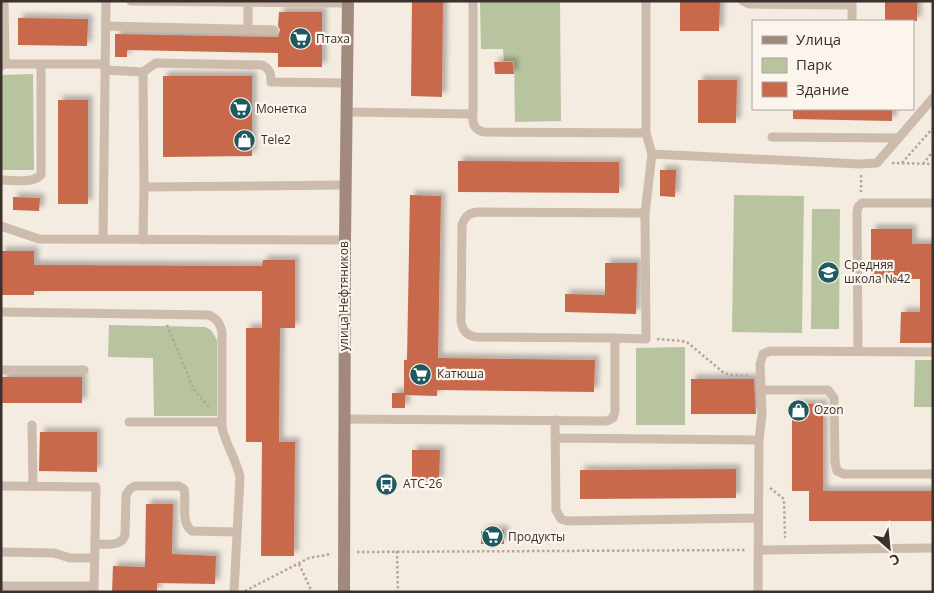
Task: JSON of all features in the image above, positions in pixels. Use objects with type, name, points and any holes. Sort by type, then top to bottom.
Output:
[{"type":"main road","name":"улица Нефтяников","points":[[344,592],[348,2]]},
{"type":"lane","points":[[4,1],[3,65],[41,64],[105,67],[143,72],[156,63],[262,65],[270,73],[271,82],[347,83]]},
{"type":"lane","points":[[103,239],[106,1]]},
{"type":"lane","points":[[131,1],[348,2]]},
{"type":"lane","points":[[473,1],[473,114],[474,126],[478,130],[484,132],[646,133]]},
{"type":"lane","points":[[645,213],[470,213],[464,218],[462,225],[461,322],[463,330],[468,335],[476,337],[646,339],[645,213],[652,154],[646,133],[646,1]]},
{"type":"lane","points":[[743,1],[749,4],[852,3],[852,20]]},
{"type":"lane","points":[[248,2],[248,29]]},
{"type":"lane","points":[[106,26],[274,30]]},
{"type":"lane","points":[[1,180],[30,180],[36,179],[41,174],[41,64]]},
{"type":"lane","points":[[143,72],[143,240]]},
{"type":"lane","points":[[652,154],[860,164],[877,163],[933,98]]},
{"type":"lane","points":[[346,112],[473,114]]},
{"type":"lane","points":[[772,137],[899,138]]},
{"type":"lane","points":[[144,188],[346,186]]},
{"type":"lane","points":[[858,351],[858,207],[862,203],[933,203]]},
{"type":"lane","points":[[1,226],[38,239],[345,240]]},
{"type":"lane","points":[[1,312],[209,316],[215,318],[220,324],[222,332],[222,422],[225,440],[237,465],[240,477],[234,592]]},
{"type":"lane","points":[[344,419],[607,420],[613,418],[615,412],[614,338]]},
{"type":"lane","points":[[758,592],[758,440],[762,414],[760,364],[763,354],[770,351],[933,352]]},
{"type":"lane","points":[[1,370],[84,370]]},
{"type":"lane","points":[[762,390],[828,390],[834,398],[835,462],[837,470],[844,474],[933,474]]},
{"type":"lane","points":[[555,420],[556,510],[561,519],[567,521],[758,518]]},
{"type":"lane","points":[[129,422],[222,422]]},
{"type":"lane","points":[[32,425],[33,486]]},
{"type":"lane","points":[[555,438],[758,440]]},
{"type":"lane","points":[[1,486],[96,487],[94,589],[7,588]]},
{"type":"lane","points":[[96,544],[119,544],[124,540],[126,535],[126,495],[135,486],[179,486],[184,489],[188,528],[192,531],[237,532]]},
{"type":"lane","points":[[758,550],[933,548]]},
{"type":"lane","points":[[1,552],[54,553],[70,558],[94,558]]},
{"type":"path","points":[[902,163],[933,128]]},
{"type":"path","points":[[923,164],[933,152]]},
{"type":"path","points":[[877,163],[933,164]]},
{"type":"path","points":[[860,164],[862,203]]},
{"type":"path","points":[[162,314],[194,390],[222,422]]},
{"type":"path","points":[[646,339],[682,341],[688,343],[724,373],[761,376]]},
{"type":"path","points":[[766,484],[784,499],[785,537],[795,537]]},
{"type":"path","points":[[243,592],[298,564],[323,554],[372,551],[758,550]]},
{"type":"path","points":[[397,552],[398,592]]},
{"type":"path","points":[[298,564],[312,592]]},
{"type":"green space","points":[[480,1],[560,1],[561,121],[515,122],[514,61],[504,61],[503,49],[481,49]]},
{"type":"green space","points":[[33,74],[34,170],[1,170],[1,75]]},
{"type":"green space","points":[[734,195],[804,196],[802,333],[732,332]]},
{"type":"green space","points":[[812,209],[840,209],[839,329],[811,329]]},
{"type":"green space","points":[[109,325],[205,327],[211,330],[217,340],[217,416],[154,416],[153,358],[108,357]]},
{"type":"green space","points":[[685,347],[685,425],[636,425],[636,348]]},
{"type":"green space","points":[[915,360],[933,360],[933,407],[914,407]]},
{"type":"building","points":[[412,1],[443,1],[442,97],[411,96]]},
{"type":"building","points":[[680,1],[720,1],[719,31],[680,31]]},
{"type":"building","points":[[885,1],[917,1],[917,21],[885,20]]},
{"type":"building","points":[[279,12],[322,12],[322,67],[278,67],[278,53],[127,50],[127,57],[115,57],[115,34],[278,37],[280,30],[278,26]]},
{"type":"building","points":[[18,18],[88,19],[87,46],[18,45]]},
{"type":"building","points":[[494,62],[513,62],[514,74],[495,74]]},
{"type":"building","points":[[163,76],[252,76],[252,156],[163,157]]},
{"type":"building","points":[[698,80],[737,80],[736,123],[698,123]]},
{"type":"building","points":[[58,100],[88,100],[88,204],[58,204]]},
{"type":"building","points":[[793,110],[892,110],[892,121],[793,119]]},
{"type":"building","points":[[458,161],[619,162],[619,193],[458,192]]},
{"type":"building","points":[[660,170],[676,170],[675,197],[660,196]]},
{"type":"building","points":[[410,195],[441,196],[438,358],[595,360],[594,392],[437,390],[437,396],[405,395],[405,408],[392,408],[392,393],[404,393],[404,360],[407,360]]},
{"type":"building","points":[[13,197],[40,198],[39,211],[13,210]]},
{"type":"building","points":[[871,229],[912,229],[912,244],[933,244],[933,343],[900,343],[901,312],[920,312],[920,279],[871,279]]},
{"type":"building","points":[[1,251],[34,251],[34,265],[262,266],[263,260],[295,260],[295,328],[280,328],[279,442],[295,442],[294,556],[261,556],[262,442],[246,442],[246,328],[262,328],[262,291],[34,291],[34,295],[1,295]]},
{"type":"building","points":[[605,263],[637,263],[636,314],[565,312],[565,294],[605,295]]},
{"type":"building","points":[[2,377],[82,377],[82,403],[2,403]]},
{"type":"building","points":[[691,379],[754,379],[756,414],[691,414]]},
{"type":"building","points":[[792,404],[823,404],[823,491],[933,491],[933,521],[809,521],[809,491],[792,491]]},
{"type":"building","points":[[40,432],[97,432],[97,472],[39,471]]},
{"type":"building","points":[[412,450],[440,450],[439,482],[412,482]]},
{"type":"building","points":[[736,469],[736,498],[580,499],[580,470]]},
{"type":"building","points":[[146,504],[173,504],[172,554],[216,556],[215,584],[157,583],[157,592],[112,592],[113,566],[145,567]]},
{"type":"building","name":"Продукты","points":[[504,530],[504,544],[481,544],[481,531]]},
{"type":"place","name":"Птаха","points":[[300,39]]},
{"type":"place","name":"Монетка","points":[[240,109]]},
{"type":"place","name":"Tele2","points":[[245,140]]},
{"type":"place","name":"Средняя школа №42","points":[[828,272]]},
{"type":"place","name":"Катюша","points":[[421,374]]},
{"type":"place","name":"Ozon","points":[[798,410]]},
{"type":"place","name":"АТС-26","points":[[387,484]]},
{"type":"place","name":"Продукты","points":[[492,537]]}]
